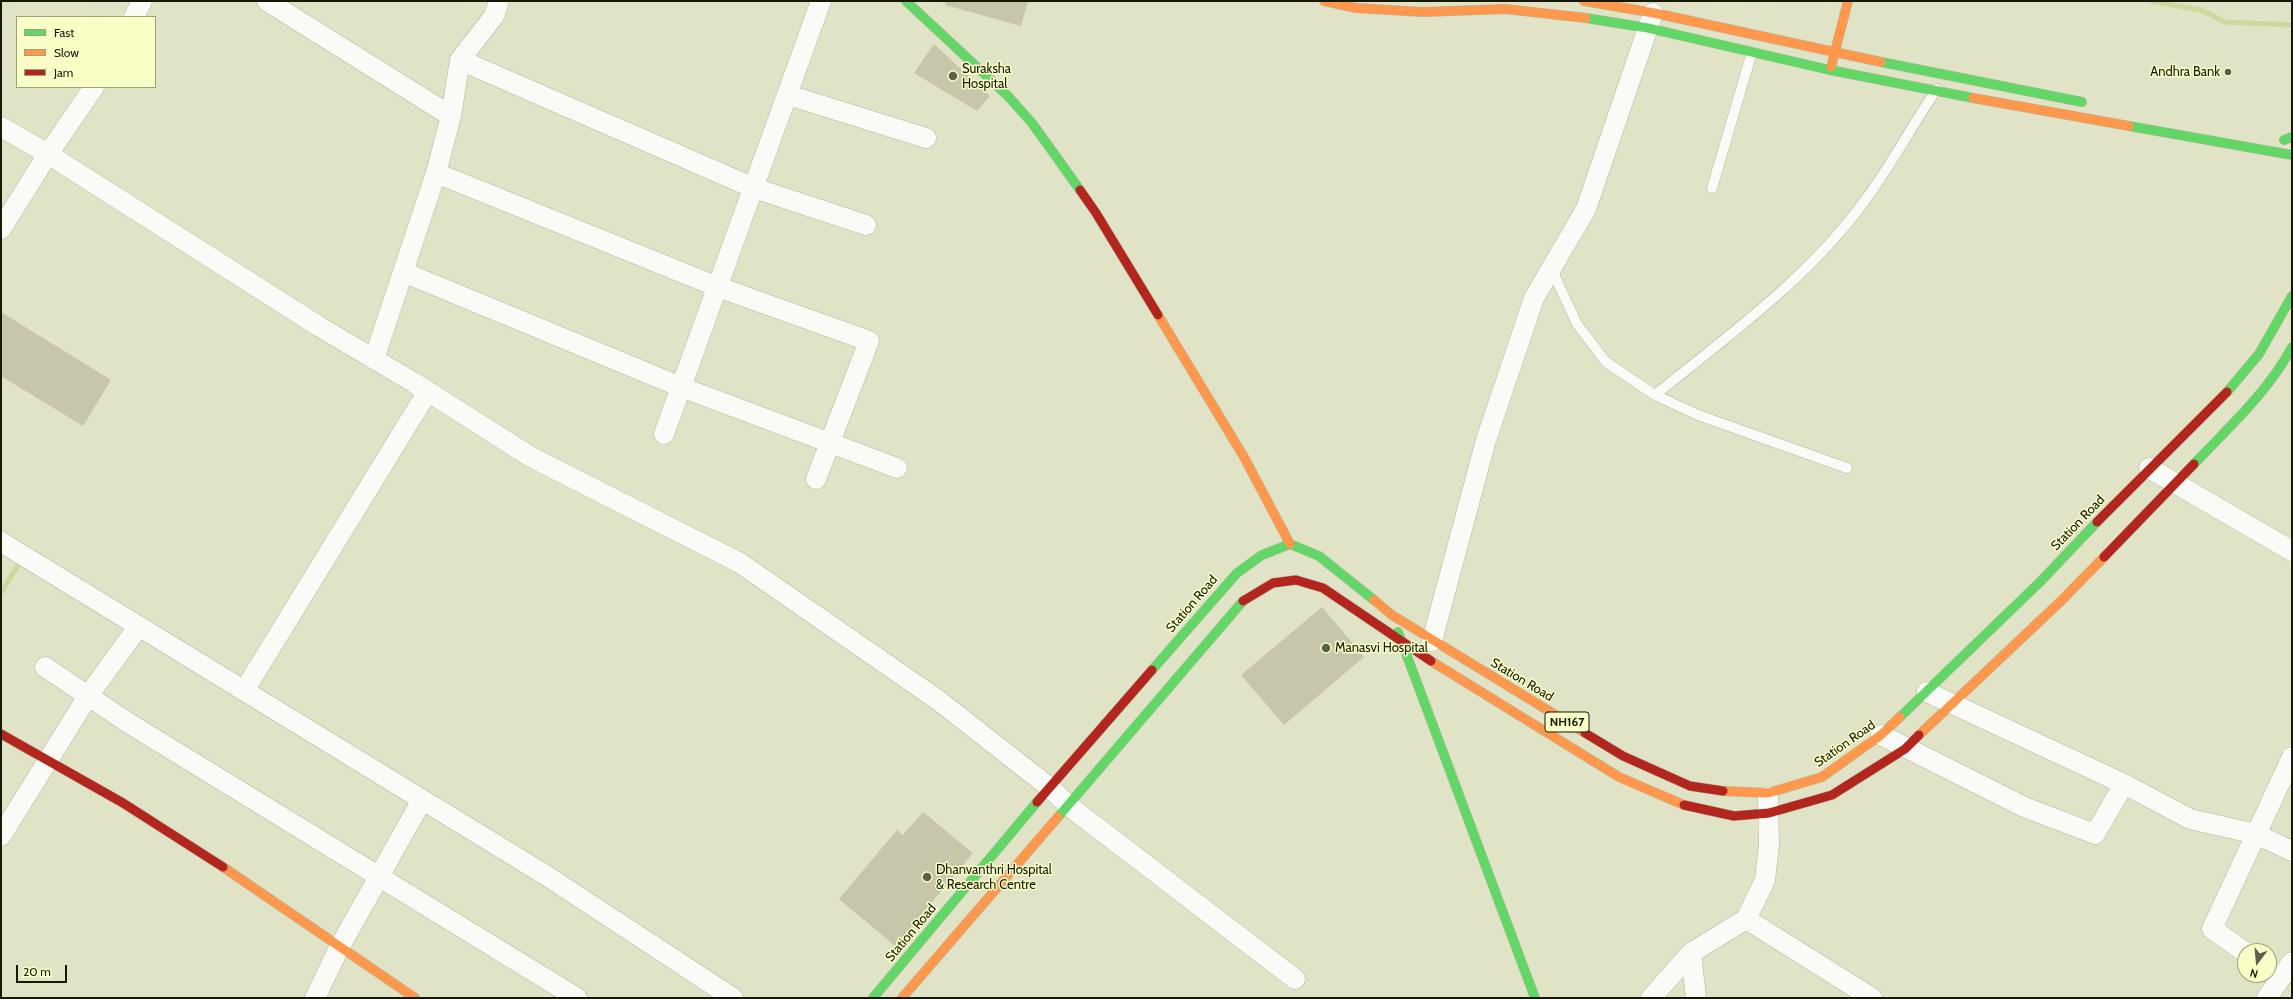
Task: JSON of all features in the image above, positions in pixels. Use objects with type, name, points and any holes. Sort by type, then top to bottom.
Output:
[{"type":"main road","points":[[906,1],[1007,95],[1032,123],[1096,213],[1244,457],[1290,544]]},
{"type":"main road","points":[[1324,1],[1356,8],[1423,12],[1505,9],[1572,16],[1651,20],[2095,105]]},
{"type":"main road","points":[[1423,1],[1423,12]]},
{"type":"main road","points":[[1584,1],[1651,20],[1752,52],[1830,70],[1935,91],[2292,155]]},
{"type":"main road","points":[[1830,70],[1848,1]]},
{"type":"main road","name":"Station Road","points":[[902,998],[1069,806],[1246,597],[1273,583],[1296,580],[1323,588],[1402,643],[1619,777],[1685,806],[1734,816],[1768,803],[1822,777],[1881,735],[2041,581],[2149,468],[2226,393],[2258,354],[2292,296]]},
{"type":"main road","name":"Station Road","points":[[873,998],[1049,786],[1237,573],[1262,555],[1290,544],[1319,556],[1392,615],[1432,641],[1623,756],[1690,786],[1734,793],[1768,803],[1832,795],[1905,749],[1954,705],[2061,601],[2242,413],[2280,369],[2292,347]]},
{"type":"main road","points":[[1392,615],[1536,998]]},
{"type":"main road","points":[[1,734],[122,803],[261,892],[339,948],[415,998]]},
{"type":"street","points":[[134,16],[142,1]]},
{"type":"street","points":[[267,1],[451,116]]},
{"type":"street","points":[[374,359],[436,173],[451,116],[460,60],[494,16],[499,1]]},
{"type":"street","points":[[664,434],[821,1]]},
{"type":"street","points":[[1432,641],[1486,440],[1534,298],[1551,266],[1586,209],[1651,20]]},
{"type":"street","points":[[460,60],[754,188],[866,225]]},
{"type":"street","points":[[1,229],[48,154],[93,88]]},
{"type":"street","points":[[788,95],[926,138]]},
{"type":"street","points":[[1,127],[48,154],[320,328],[428,391],[531,457],[740,563],[938,700],[1049,786],[1069,806],[1295,979]]},
{"type":"street","points":[[436,173],[718,287],[869,341],[816,479]]},
{"type":"street","points":[[403,272],[681,387],[897,468]]},
{"type":"street","points":[[244,690],[428,391]]},
{"type":"street","points":[[2149,468],[2292,551]]},
{"type":"street","points":[[1,542],[547,876],[733,998]]},
{"type":"street","points":[[1,836],[88,696],[139,626]]},
{"type":"street","points":[[45,667],[127,722],[577,998]]},
{"type":"street","points":[[1926,692],[2124,784],[2190,819],[2256,834],[2292,851]]},
{"type":"street","points":[[1881,735],[1905,749],[2024,807],[2095,834],[2124,784]]},
{"type":"street","points":[[2237,946],[2212,928],[2292,757]]},
{"type":"street","points":[[315,998],[339,948],[422,800]]},
{"type":"street","points":[[1651,998],[1692,953],[1746,919],[1765,880],[1769,846],[1768,803]]},
{"type":"street","points":[[1746,919],[1872,998]]},
{"type":"street","points":[[1692,953],[1696,998]]},
{"type":"street","points":[[2267,998],[2284,973]]},
{"type":"lane","points":[[1712,188],[1752,52]]},
{"type":"lane","points":[[1655,394],[1743,324],[1814,261],[1866,200],[1946,76]]},
{"type":"lane","points":[[1551,266],[1577,324],[1606,362],[1655,394],[1698,414],[1847,468]]},
{"type":"lane","points":[[2280,369],[2292,372]]},
{"type":"building","points":[[946,1],[1028,1],[1021,26],[945,5]]},
{"type":"building","points":[[934,44],[990,96],[977,111],[914,73]]},
{"type":"building","points":[[1,312],[111,380],[83,426],[1,376]]},
{"type":"building","points":[[1322,607],[1364,657],[1284,725],[1241,675]]},
{"type":"building","points":[[923,812],[973,853],[895,946],[839,899],[897,830],[903,835]]},
{"type":"waterway","points":[[2151,1],[2201,10],[2225,22],[2292,25]]},
{"type":"waterway","points":[[1,593],[21,560]]},
{"type":"traffic: fast","points":[[906,1],[1007,95],[1032,123],[1080,190]]},
{"type":"traffic: fast","points":[[1586,18],[1648,28],[1830,70],[1973,98]]},
{"type":"traffic: fast","points":[[1881,62],[2082,102]]},
{"type":"traffic: fast","points":[[2129,126],[2292,155]]},
{"type":"traffic: fast","points":[[2284,140],[2292,137]]},
{"type":"traffic: fast","points":[[2227,392],[2259,354],[2292,296]]},
{"type":"traffic: fast","points":[[2194,464],[2260,394],[2292,347]]},
{"type":"traffic: fast","points":[[1900,717],[2041,581],[2097,522]]},
{"type":"traffic: fast","points":[[1152,670],[1237,573],[1262,555],[1290,544],[1319,556],[1374,600]]},
{"type":"traffic: fast","points":[[1058,817],[1243,601]]},
{"type":"traffic: fast","points":[[1398,632],[1535,998]]},
{"type":"traffic: fast","points":[[873,998],[1037,802]]},
{"type":"traffic: slow","points":[[1324,1],[1356,8],[1423,12],[1505,9],[1586,18]]},
{"type":"traffic: slow","points":[[1584,1],[1654,13],[1881,62]]},
{"type":"traffic: slow","points":[[1831,67],[1848,1]]},
{"type":"traffic: slow","points":[[1973,98],[2129,126]]},
{"type":"traffic: slow","points":[[1158,315],[1244,457],[1290,544]]},
{"type":"traffic: slow","points":[[1919,735],[2061,601],[2104,557]]},
{"type":"traffic: slow","points":[[1374,600],[1392,615],[1585,733]]},
{"type":"traffic: slow","points":[[1431,661],[1619,777],[1684,805]]},
{"type":"traffic: slow","points":[[1723,791],[1768,793],[1822,777],[1881,735],[1900,717]]},
{"type":"traffic: slow","points":[[902,998],[1058,817]]},
{"type":"traffic: slow","points":[[223,867],[415,998]]},
{"type":"traffic: jam","points":[[1080,190],[1096,213],[1158,315]]},
{"type":"traffic: jam","points":[[2097,522],[2227,392]]},
{"type":"traffic: jam","points":[[2104,557],[2194,464]]},
{"type":"traffic: jam","points":[[1243,601],[1273,583],[1296,580],[1323,588],[1431,661]]},
{"type":"traffic: jam","points":[[1037,802],[1152,670]]},
{"type":"traffic: jam","points":[[1585,733],[1623,756],[1690,786],[1723,791]]},
{"type":"traffic: jam","points":[[1,734],[123,803],[223,867]]},
{"type":"traffic: jam","points":[[1684,805],[1734,816],[1769,813],[1832,795],[1905,749],[1919,735]]},
{"type":"place","name":"Andhra Bank","points":[[2228,72]]},
{"type":"place","name":"Suraksha Hospital","points":[[953,76]]},
{"type":"place","name":"Manasvi Hospital","points":[[1326,648]]},
{"type":"place","name":"Dhanvanthri Hospital & Research Centre","points":[[927,877]]}]
